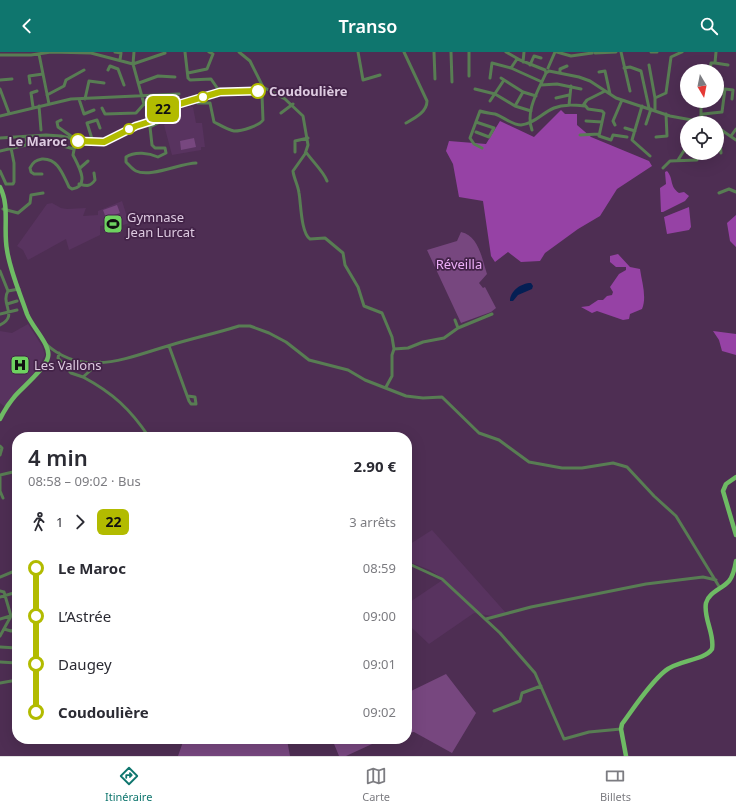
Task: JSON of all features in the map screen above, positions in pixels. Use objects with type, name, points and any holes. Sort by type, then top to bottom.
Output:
[{"type":"main road","points":[[0,186],[4,209],[7,250],[26,318],[45,348],[46,355],[42,367]]},
{"type":"main road","points":[[0,193],[4,209]]},
{"type":"main road","points":[[0,419],[14,398],[42,367],[47,360],[49,351],[46,343],[30,321],[18,290]]},
{"type":"main road","points":[[736,477],[726,484],[723,492],[736,535]]},
{"type":"main road","points":[[626,756],[620,729],[628,715],[665,671],[677,664],[710,652],[713,640],[706,604],[711,595],[729,581],[736,561]]},
{"type":"street","points":[[0,55],[68,52],[90,53],[133,64],[165,53]]},
{"type":"street","points":[[115,52],[121,53],[117,68]]},
{"type":"street","points":[[134,52],[133,64],[144,104],[159,112]]},
{"type":"street","points":[[185,52],[190,80],[207,78],[213,80],[220,92]]},
{"type":"street","points":[[188,73],[207,69],[213,57],[213,54],[209,52]]},
{"type":"street","points":[[240,52],[250,61],[263,88],[293,104],[303,116],[308,138],[306,153],[293,171],[299,191],[302,221],[308,238],[325,238],[341,250],[345,265],[358,286],[364,306],[378,310],[385,316],[392,337],[394,349],[392,355],[392,376],[386,387]]},
{"type":"street","points":[[358,52],[362,80],[380,75]]},
{"type":"street","points":[[404,52],[427,101],[426,108],[417,117],[406,123]]},
{"type":"street","points":[[434,52],[435,78]]},
{"type":"street","points":[[451,52],[452,82]]},
{"type":"street","points":[[469,52],[469,76]]},
{"type":"street","points":[[507,52],[530,65],[547,71],[590,81],[622,100],[680,118]]},
{"type":"street","points":[[523,62],[524,52]]},
{"type":"street","points":[[532,130],[529,123],[531,110],[556,52],[571,56],[579,54],[616,52]]},
{"type":"street","points":[[621,52],[630,90]]},
{"type":"street","points":[[651,52],[656,52]]},
{"type":"street","points":[[669,52],[673,56]]},
{"type":"street","points":[[655,98],[666,93],[671,57],[682,52]]},
{"type":"street","points":[[715,63],[716,52]]},
{"type":"street","points":[[36,53],[43,74],[49,104]]},
{"type":"street","points":[[530,65],[534,56],[541,58]]},
{"type":"street","points":[[511,68],[517,59]]},
{"type":"street","points":[[490,78],[492,63],[511,68],[542,83],[572,86],[581,89]]},
{"type":"street","points":[[711,64],[715,63],[728,65]]},
{"type":"street","points":[[649,65],[655,98],[655,110]]},
{"type":"street","points":[[108,70],[110,66],[117,68],[120,72],[124,86]]},
{"type":"street","points":[[560,73],[560,68],[567,66]]},
{"type":"street","points":[[624,68],[630,67],[641,71],[650,109],[646,124]]},
{"type":"street","points":[[47,95],[64,86],[66,80],[84,70]]},
{"type":"street","points":[[599,72],[605,71],[610,94]]},
{"type":"street","points":[[30,83],[29,76],[43,74]]},
{"type":"street","points":[[139,83],[158,76],[175,77]]},
{"type":"street","points":[[490,101],[502,79],[522,92],[536,96]]},
{"type":"street","points":[[0,80],[12,80]]},
{"type":"street","points":[[86,99],[89,81],[104,83]]},
{"type":"street","points":[[569,105],[569,95],[572,86]]},
{"type":"street","points":[[0,138],[26,137],[46,134],[59,135],[76,140],[104,142],[136,126],[152,121],[159,112],[220,92],[260,91],[263,88]]},
{"type":"street","points":[[0,89],[9,113]]},
{"type":"street","points":[[700,108],[700,115],[722,112],[725,89],[732,90],[732,99]]},
{"type":"street","points":[[475,90],[495,94],[515,106],[531,110]]},
{"type":"street","points":[[33,108],[31,92],[37,91]]},
{"type":"street","points":[[198,104],[210,103],[214,122],[234,131],[246,129],[263,120],[262,95],[260,91]]},
{"type":"street","points":[[585,106],[585,102],[587,100],[605,91]]},
{"type":"street","points":[[515,106],[522,92]]},
{"type":"street","points":[[0,116],[39,106],[79,99],[179,94]]},
{"type":"street","points":[[556,98],[569,95]]},
{"type":"street","points":[[79,99],[84,114],[94,110]]},
{"type":"street","points":[[615,125],[613,121],[622,100]]},
{"type":"street","points":[[102,108],[105,114],[136,113],[144,104]]},
{"type":"street","points":[[281,113],[293,104]]},
{"type":"street","points":[[482,148],[474,144],[470,138],[480,111],[488,114],[494,113],[516,124],[529,123],[555,108],[569,105],[585,106],[591,110],[603,111],[599,135]]},
{"type":"street","points":[[39,106],[41,130]]},
{"type":"street","points":[[642,106],[632,140],[650,156]]},
{"type":"street","points":[[159,112],[160,122],[150,128],[151,143],[155,148],[165,148],[166,153],[158,157],[150,153],[129,155],[125,159],[126,162],[135,170],[142,172],[170,170],[196,163]]},
{"type":"street","points":[[656,137],[667,136],[666,114]]},
{"type":"street","points":[[60,120],[57,122],[58,127],[71,136],[71,139]]},
{"type":"street","points":[[94,142],[88,123],[97,120],[100,128]]},
{"type":"street","points":[[586,120],[602,122]]},
{"type":"street","points":[[476,122],[494,128],[489,137],[476,132]]},
{"type":"street","points":[[625,128],[635,131]]},
{"type":"street","points":[[731,136],[736,129]]},
{"type":"street","points":[[724,132],[736,140]]},
{"type":"street","points":[[580,135],[599,135],[611,140],[615,134],[627,137]]},
{"type":"street","points":[[0,151],[27,144],[26,137]]},
{"type":"street","points":[[295,152],[295,141],[308,138]]},
{"type":"street","points":[[42,174],[34,174],[31,172],[30,168],[32,163],[38,160],[51,161],[59,168],[72,189],[76,188],[82,180],[82,173],[73,155],[76,140]]},
{"type":"street","points":[[63,146],[74,149]]},
{"type":"street","points":[[0,171],[6,184],[13,184],[14,162],[11,148]]},
{"type":"street","points":[[306,153],[315,166],[322,170],[327,180]]},
{"type":"street","points":[[664,168],[670,161],[678,160],[680,157]]},
{"type":"street","points":[[80,168],[88,161]]},
{"type":"street","points":[[79,184],[89,186],[92,184],[95,180],[94,173]]},
{"type":"street","points":[[719,193],[729,189],[736,192]]},
{"type":"street","points":[[4,209],[18,213],[30,203],[31,195],[43,193]]},
{"type":"street","points":[[0,271],[8,291]]},
{"type":"street","points":[[8,291],[18,290]]},
{"type":"street","points":[[0,325],[8,320],[5,295],[8,291]]},
{"type":"street","points":[[6,304],[17,301]]},
{"type":"street","points":[[0,314],[17,310]]},
{"type":"street","points":[[394,349],[408,348],[423,342],[444,338],[458,328],[492,314]]},
{"type":"street","points":[[455,320],[458,328]]},
{"type":"street","points":[[38,338],[45,344],[49,351],[86,362],[100,362],[127,360],[239,326],[250,326],[286,342],[309,360],[348,370],[365,380],[406,396],[417,398],[442,396],[479,433],[499,440],[529,462],[545,466],[568,468],[586,468],[610,463],[627,467],[654,496],[676,516],[720,588]]},
{"type":"street","points":[[169,346],[188,396]]},
{"type":"street","points":[[45,361],[49,351]]},
{"type":"street","points":[[57,353],[58,358],[71,373],[83,377],[117,398],[127,408],[145,432]]},
{"type":"street","points":[[83,377],[100,362]]},
{"type":"street","points":[[0,446],[2,448],[0,455]]},
{"type":"street","points":[[3,498],[0,491],[0,475],[12,472]]},
{"type":"street","points":[[412,565],[442,579],[486,619],[535,673],[564,739],[589,732],[620,729]]},
{"type":"street","points":[[0,577],[12,572]]},
{"type":"street","points":[[486,619],[531,607],[646,584],[704,577],[716,580]]},
{"type":"street","points":[[0,591],[4,592],[11,616],[0,636]]},
{"type":"street","points":[[0,597],[12,593]]},
{"type":"street","points":[[0,619],[11,616]]},
{"type":"street","points":[[4,628],[12,631]]},
{"type":"street","points":[[0,647],[12,648]]},
{"type":"street","points":[[0,662],[12,663]]},
{"type":"street","points":[[0,683],[12,681]]},
{"type":"street","points":[[494,711],[520,701],[522,693],[541,686]]},
{"type":"shaded area","points":[[180,107],[193,107],[196,123],[202,123],[205,147],[201,147],[201,150],[172,155],[164,125],[175,116],[175,109]]},
{"type":"shaded area","points":[[561,110],[565,114],[577,114],[577,125],[591,137],[649,161],[652,166],[617,189],[600,216],[578,229],[545,253],[540,261],[521,262],[508,252],[495,262],[491,256],[483,201],[459,197],[453,164],[446,151],[449,141],[486,144],[500,121],[534,137]]},
{"type":"shaded area","points":[[667,171],[674,188],[679,193],[684,192],[689,196],[685,201],[661,212],[660,188],[666,184],[665,172]]},
{"type":"shaded area","points":[[122,201],[129,223],[107,231],[105,225],[100,226],[100,235],[69,250],[66,239],[28,260],[23,250],[17,246],[47,204],[52,203],[61,208],[67,209],[86,208],[83,216],[98,215],[98,211]]},
{"type":"shaded area","points":[[689,207],[691,227],[689,230],[667,234],[664,217]]},
{"type":"shaded area","points":[[736,215],[736,247],[730,241],[727,223]]},
{"type":"shaded area","points":[[618,254],[630,267],[640,269],[644,295],[642,309],[630,314],[629,319],[623,320],[597,311],[592,313],[581,307],[589,306],[598,300],[603,300],[607,296],[612,295],[613,292],[610,287],[619,274],[626,270],[626,267],[616,267],[610,262],[610,256]]},
{"type":"shaded area","name":"Les Vallons","points":[[28,324],[42,346],[45,355],[38,368],[5,407],[0,403],[0,331],[12,333]]},
{"type":"shaded area","points":[[713,331],[736,334],[736,355],[722,351],[719,340]]},
{"type":"shaded area","points":[[432,530],[506,613],[492,616],[474,613],[429,644],[412,628],[412,601],[444,579],[430,570],[412,563],[412,543]]},
{"type":"green space","points":[[194,138],[196,147],[181,150],[180,141]]},
{"type":"green space","points":[[117,205],[120,213],[106,218],[103,210]]},
{"type":"green space","name":"Réveilla","points":[[461,232],[472,238],[479,249],[487,274],[479,283],[483,288],[485,287],[496,308],[491,312],[461,323],[427,250],[457,241]]},
{"type":"green space","points":[[446,674],[476,713],[452,753],[412,732],[412,691]]},
{"type":"green space","points":[[182,744],[288,744],[290,756],[178,756]]},
{"type":"green space","points":[[334,744],[372,744],[346,756],[339,756]]},
{"type":"water","points":[[531,283],[533,286],[532,289],[518,295],[513,301],[510,301],[510,297],[517,288],[524,284]]},
{"type":"bus line","name":"22","points":[[78,141],[104,142],[136,126],[154,120],[157,114],[160,113],[159,110],[220,92],[258,91]]},
{"type":"place","name":"Coudoulière","points":[[258,91]]},
{"type":"place","name":"Le Maroc","points":[[78,141]]},
{"type":"place","name":"Gymnase Jean Lurcat","points":[[113,224]]},
{"type":"place","name":"Les Vallons","points":[[20,365]]}]
